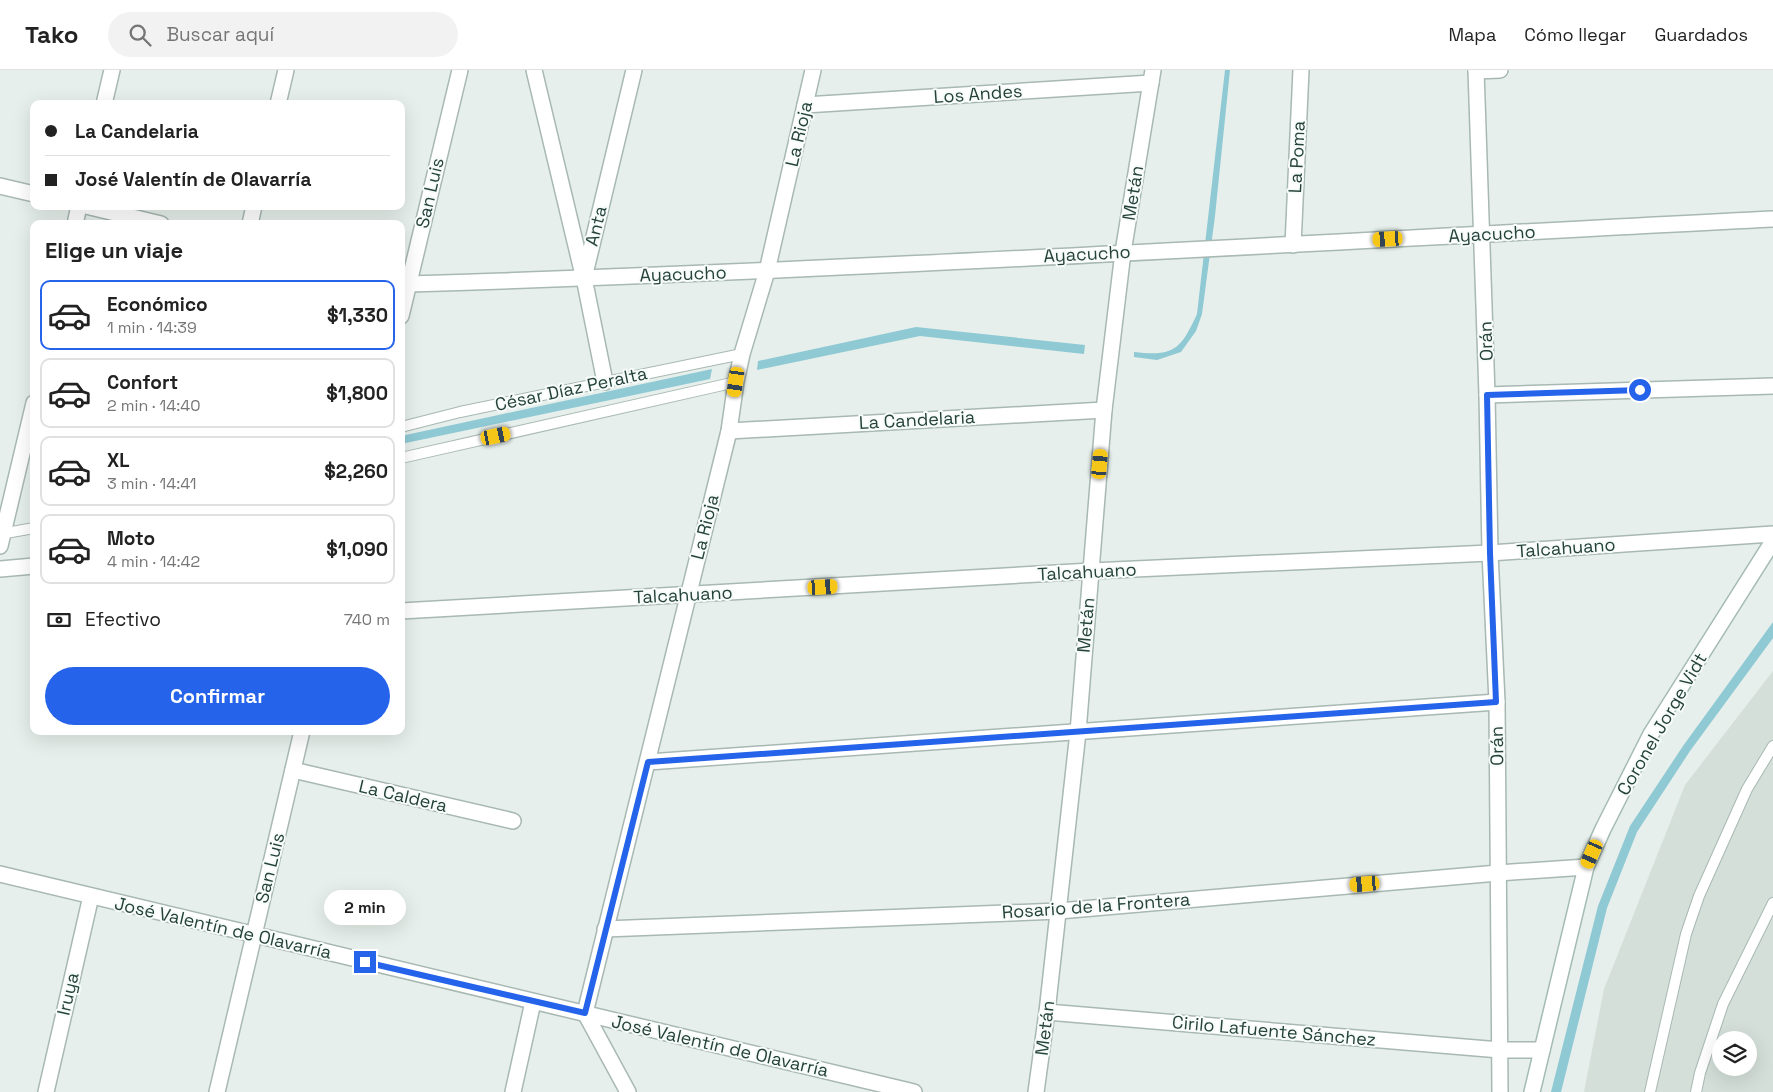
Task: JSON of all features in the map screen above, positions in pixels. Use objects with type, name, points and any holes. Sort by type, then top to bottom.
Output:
[{"type":"street","points":[[105,100],[112,70]]},
{"type":"street","points":[[279,100],[286,70]]},
{"type":"street","name":"San Luis","points":[[405,283],[460,70]]},
{"type":"street","points":[[534,70],[584,278]]},
{"type":"street","name":"Anta","points":[[605,382],[584,278],[634,70]]},
{"type":"street","name":"La Rioja","points":[[585,1013],[729,431],[742,354],[767,271],[814,70]]},
{"type":"street","name":"La Poma","points":[[1293,245],[1301,70]]},
{"type":"street","points":[[1476,71],[1500,70]]},
{"type":"street","name":"Orán","points":[[1476,71],[1496,702],[1500,1092]]},
{"type":"street","name":"Los Andes","points":[[805,105],[1152,76]]},
{"type":"street","name":"Metán","points":[[1036,1092],[1059,911],[1078,732],[1104,410],[1123,252],[1152,76]]},
{"type":"street","points":[[0,186],[30,193]]},
{"type":"street","points":[[103,210],[144,220]]},
{"type":"street","name":"Ayacucho","points":[[405,283],[767,271],[1773,219]]},
{"type":"street","points":[[1487,395],[1773,386]]},
{"type":"street","name":"La Candelaria","points":[[729,431],[1104,410]]},
{"type":"street","points":[[1,537],[30,419]]},
{"type":"street","name":"Talcahuano","points":[[405,611],[1091,571],[1490,553],[1773,534]]},
{"type":"street","name":"Coronel Jorge Vidt","points":[[1532,1092],[1586,867],[1625,783],[1651,734],[1773,541]]},
{"type":"street","points":[[0,569],[30,566]]},
{"type":"street","points":[[648,762],[1496,702]]},
{"type":"street","name":"San Luis","points":[[217,1092],[301,735]]},
{"type":"street","name":"La Caldera","points":[[293,770],[513,821]]},
{"type":"street","name":"Rosario de la Frontera","points":[[605,929],[1059,911],[1498,872],[1586,867]]},
{"type":"street","name":"José Valentín de Olavarría","points":[[0,874],[912,1092]]},
{"type":"street","name":"Iruya","points":[[46,1092],[91,896]]},
{"type":"street","points":[[513,1092],[533,1002]]},
{"type":"street","name":"Cirilo Lafuente Sánchez","points":[[1047,1012],[1500,1050],[1542,1050]]},
{"type":"street","points":[[585,1013],[628,1092]]},
{"type":"lane","name":"César Díaz Peralta","points":[[405,426],[460,412],[742,354]]},
{"type":"lane","points":[[405,457],[736,382]]},
{"type":"lane","points":[[1,537],[30,529]]},
{"type":"lane","points":[[1650,1092],[1686,934],[1699,896],[1747,789],[1773,746]]},
{"type":"lane","points":[[1696,1092],[1700,1073],[1723,1004],[1773,903]]},
{"type":"shaded area","points":[[1773,671],[1773,1092],[1584,1092],[1604,989],[1685,785]]},
{"type":"water","points":[[1225,70],[1230,70],[1215,216],[1202,314],[1196,331],[1181,352],[1157,360],[1134,357],[1134,352],[1158,353],[1174,348],[1181,343],[1197,314]]},
{"type":"water","points":[[916,327],[1085,345],[1084,354],[920,336],[757,370],[758,361]]},
{"type":"water","points":[[712,369],[710,379],[405,443],[405,435]]},
{"type":"water","points":[[1773,622],[1773,638],[1690,751],[1637,832],[1607,908],[1561,1092],[1551,1092],[1598,906],[1630,826],[1683,746]]},
{"type":"route","points":[[365,962],[585,1013],[648,762],[1496,702],[1490,553],[1487,395],[1640,390]]}]
